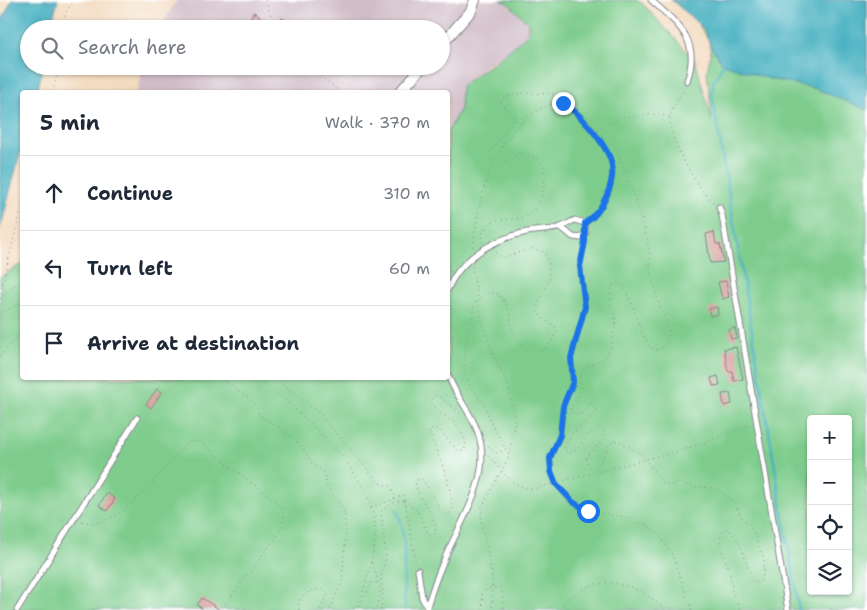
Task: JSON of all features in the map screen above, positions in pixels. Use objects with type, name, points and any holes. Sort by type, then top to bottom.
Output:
[{"type":"street","points":[[450,35],[471,11],[475,0]]},
{"type":"street","points":[[402,90],[415,75]]},
{"type":"lane","points":[[651,0],[687,35],[692,48],[693,65],[687,81]]},
{"type":"lane","points":[[719,207],[722,215],[755,422],[788,610]]},
{"type":"lane","points":[[450,284],[472,258],[488,246],[522,233],[561,227],[575,220],[585,223],[586,233],[584,236],[573,237],[561,227]]},
{"type":"lane","points":[[426,608],[444,558],[473,493],[482,451],[480,439],[473,423],[450,379]]},
{"type":"lane","points":[[17,610],[137,418]]},
{"type":"lane","points":[[418,570],[422,598],[426,608]]},
{"type":"path","points":[[64,20],[66,12],[74,0]]},
{"type":"path","points":[[265,0],[273,20]]},
{"type":"path","points":[[53,90],[57,75]]},
{"type":"path","points":[[320,75],[338,90]]},
{"type":"path","points":[[687,81],[670,117],[670,126],[675,143],[700,186],[711,202],[719,207]]},
{"type":"path","points":[[494,164],[490,152],[514,121],[514,114],[502,106],[501,101],[505,97],[532,92],[556,94],[573,103],[617,152],[645,230],[650,253],[650,268],[658,301],[669,331],[669,338],[660,349],[651,348],[640,330],[624,288],[618,283],[612,286],[610,301],[616,321],[610,350],[604,358],[583,369],[580,378],[581,391],[570,408],[571,412],[578,415],[584,412],[590,403],[593,403],[596,405],[597,412],[572,434],[564,449],[568,453],[574,452],[592,431],[599,427],[604,430],[605,438],[587,456],[586,460],[591,468],[602,461],[614,441],[627,444],[646,460],[664,484],[685,483],[694,487],[720,490],[734,502],[742,518],[751,526],[764,560],[764,577],[760,582],[756,583],[752,580],[747,558],[731,531],[723,530],[720,538],[727,560],[732,592],[740,610]]},
{"type":"path","points":[[492,610],[493,588],[489,553],[480,520],[482,506],[508,458],[513,439],[514,408],[507,381],[489,343],[477,300],[472,258],[478,203],[505,140],[517,126],[549,104],[563,103],[573,109],[592,132],[610,160],[611,174],[605,199],[597,212],[585,223]]},
{"type":"path","points":[[592,132],[630,115],[646,116],[659,114],[670,117]]},
{"type":"path","points":[[480,439],[497,453],[506,449],[492,425],[484,404],[470,386],[464,370],[467,335],[477,300],[489,292],[498,294],[509,309],[515,339],[528,351],[541,350],[552,342],[557,331],[555,326],[542,318],[537,310],[549,281],[547,256],[541,250],[532,248],[502,258],[484,244],[482,239],[487,226],[499,219],[521,218],[530,213],[540,199],[546,175],[544,167],[540,161],[526,153],[519,153],[499,165],[494,164]]},
{"type":"path","points":[[0,293],[20,214]]},
{"type":"path","points":[[584,236],[585,242],[580,266],[585,307],[571,358],[573,382],[563,406],[560,435],[550,458],[551,471],[556,484],[573,502],[588,511],[630,518],[645,524],[657,533],[671,552],[692,610]]},
{"type":"path","points":[[450,274],[452,280]]},
{"type":"path","points":[[0,299],[20,281]]},
{"type":"path","points":[[0,313],[20,303]]},
{"type":"path","points":[[0,357],[20,332]]},
{"type":"path","points":[[223,380],[232,384],[238,392],[249,398],[261,417],[276,425],[303,448],[313,465],[324,472],[327,487],[340,502],[346,520],[346,547],[342,581],[330,610]]},
{"type":"path","points":[[259,380],[310,421],[345,462],[363,488],[374,519],[372,562],[362,596],[353,610]]},
{"type":"path","points":[[277,380],[320,414],[380,483],[390,486],[396,497]]},
{"type":"path","points":[[376,610],[386,558],[381,511],[396,501],[405,501],[418,511],[428,534],[434,534],[436,526],[416,489],[416,480],[422,479],[443,515],[449,515],[452,508],[447,477],[429,432],[433,428],[439,430],[458,451],[464,451],[466,445],[455,422],[432,404],[433,396],[440,397],[473,423]]},
{"type":"path","points":[[482,451],[521,488],[533,489],[646,460],[715,439],[755,422]]},
{"type":"path","points":[[74,518],[88,524],[103,522],[118,516],[181,450],[191,441],[200,442],[279,504],[285,516],[279,533],[222,610]]},
{"type":"path","points":[[371,508],[404,495],[413,553],[418,570]]},
{"type":"path","points":[[372,562],[383,591],[381,610]]},
{"type":"path","points":[[358,610],[372,582],[381,584]]},
{"type":"path","points":[[561,610],[570,597],[594,584],[606,582],[628,586],[639,591],[666,610]]},
{"type":"path","points":[[483,610],[482,595],[488,589],[493,588],[502,590],[504,610]]},
{"type":"path","points":[[299,610],[303,595],[312,590],[319,589],[325,590],[328,594],[320,610]]},
{"type":"shaded area","points":[[177,0],[501,0],[509,4],[528,24],[529,33],[514,49],[489,63],[461,86],[460,109],[450,127],[450,90],[137,90],[140,75],[450,75],[450,20],[165,20]]},
{"type":"green space","points":[[501,0],[637,0],[643,4],[695,60],[712,121],[707,72],[711,50],[708,39],[695,19],[671,0],[867,0],[867,610],[0,610],[0,277],[20,265],[20,380],[450,380],[450,127],[460,109],[461,86],[505,54],[528,33],[528,23],[509,4]]},
{"type":"water","points":[[12,0],[58,0],[52,20],[20,20],[20,75],[41,75],[37,90],[20,90],[20,154],[0,230],[0,24]]},
{"type":"water","points":[[672,0],[867,0],[867,110],[814,88],[770,79],[723,64],[712,48],[704,29]]},
{"type":"building","points":[[254,12],[260,16],[258,20],[250,20]]},
{"type":"building","points":[[714,232],[716,244],[720,244],[724,262],[710,263],[706,234]]},
{"type":"building","points":[[726,281],[729,297],[722,299],[718,282]]},
{"type":"building","points":[[717,307],[718,314],[710,316],[709,309]]},
{"type":"building","points":[[735,328],[737,338],[731,339],[729,330]]},
{"type":"building","points":[[736,347],[743,379],[734,381],[732,371],[728,371],[724,349]]},
{"type":"building","points":[[718,376],[720,385],[713,386],[711,378]]},
{"type":"building","points":[[157,389],[162,392],[151,408],[146,404]]},
{"type":"building","points":[[730,393],[732,404],[724,406],[722,394]]},
{"type":"building","points":[[107,493],[115,499],[107,511],[99,505]]},
{"type":"building","points":[[202,598],[220,610],[204,610],[197,605]]},
{"type":"waterway","points":[[723,64],[713,83],[712,94],[799,610]]},
{"type":"waterway","points":[[397,510],[403,535],[406,610]]},
{"type":"route","points":[[563,103],[573,109],[604,147],[610,160],[611,174],[605,199],[597,212],[585,223],[586,233],[580,266],[580,278],[585,307],[571,358],[574,372],[573,382],[563,406],[560,435],[556,448],[550,458],[551,471],[556,484],[573,502],[588,511]]}]
